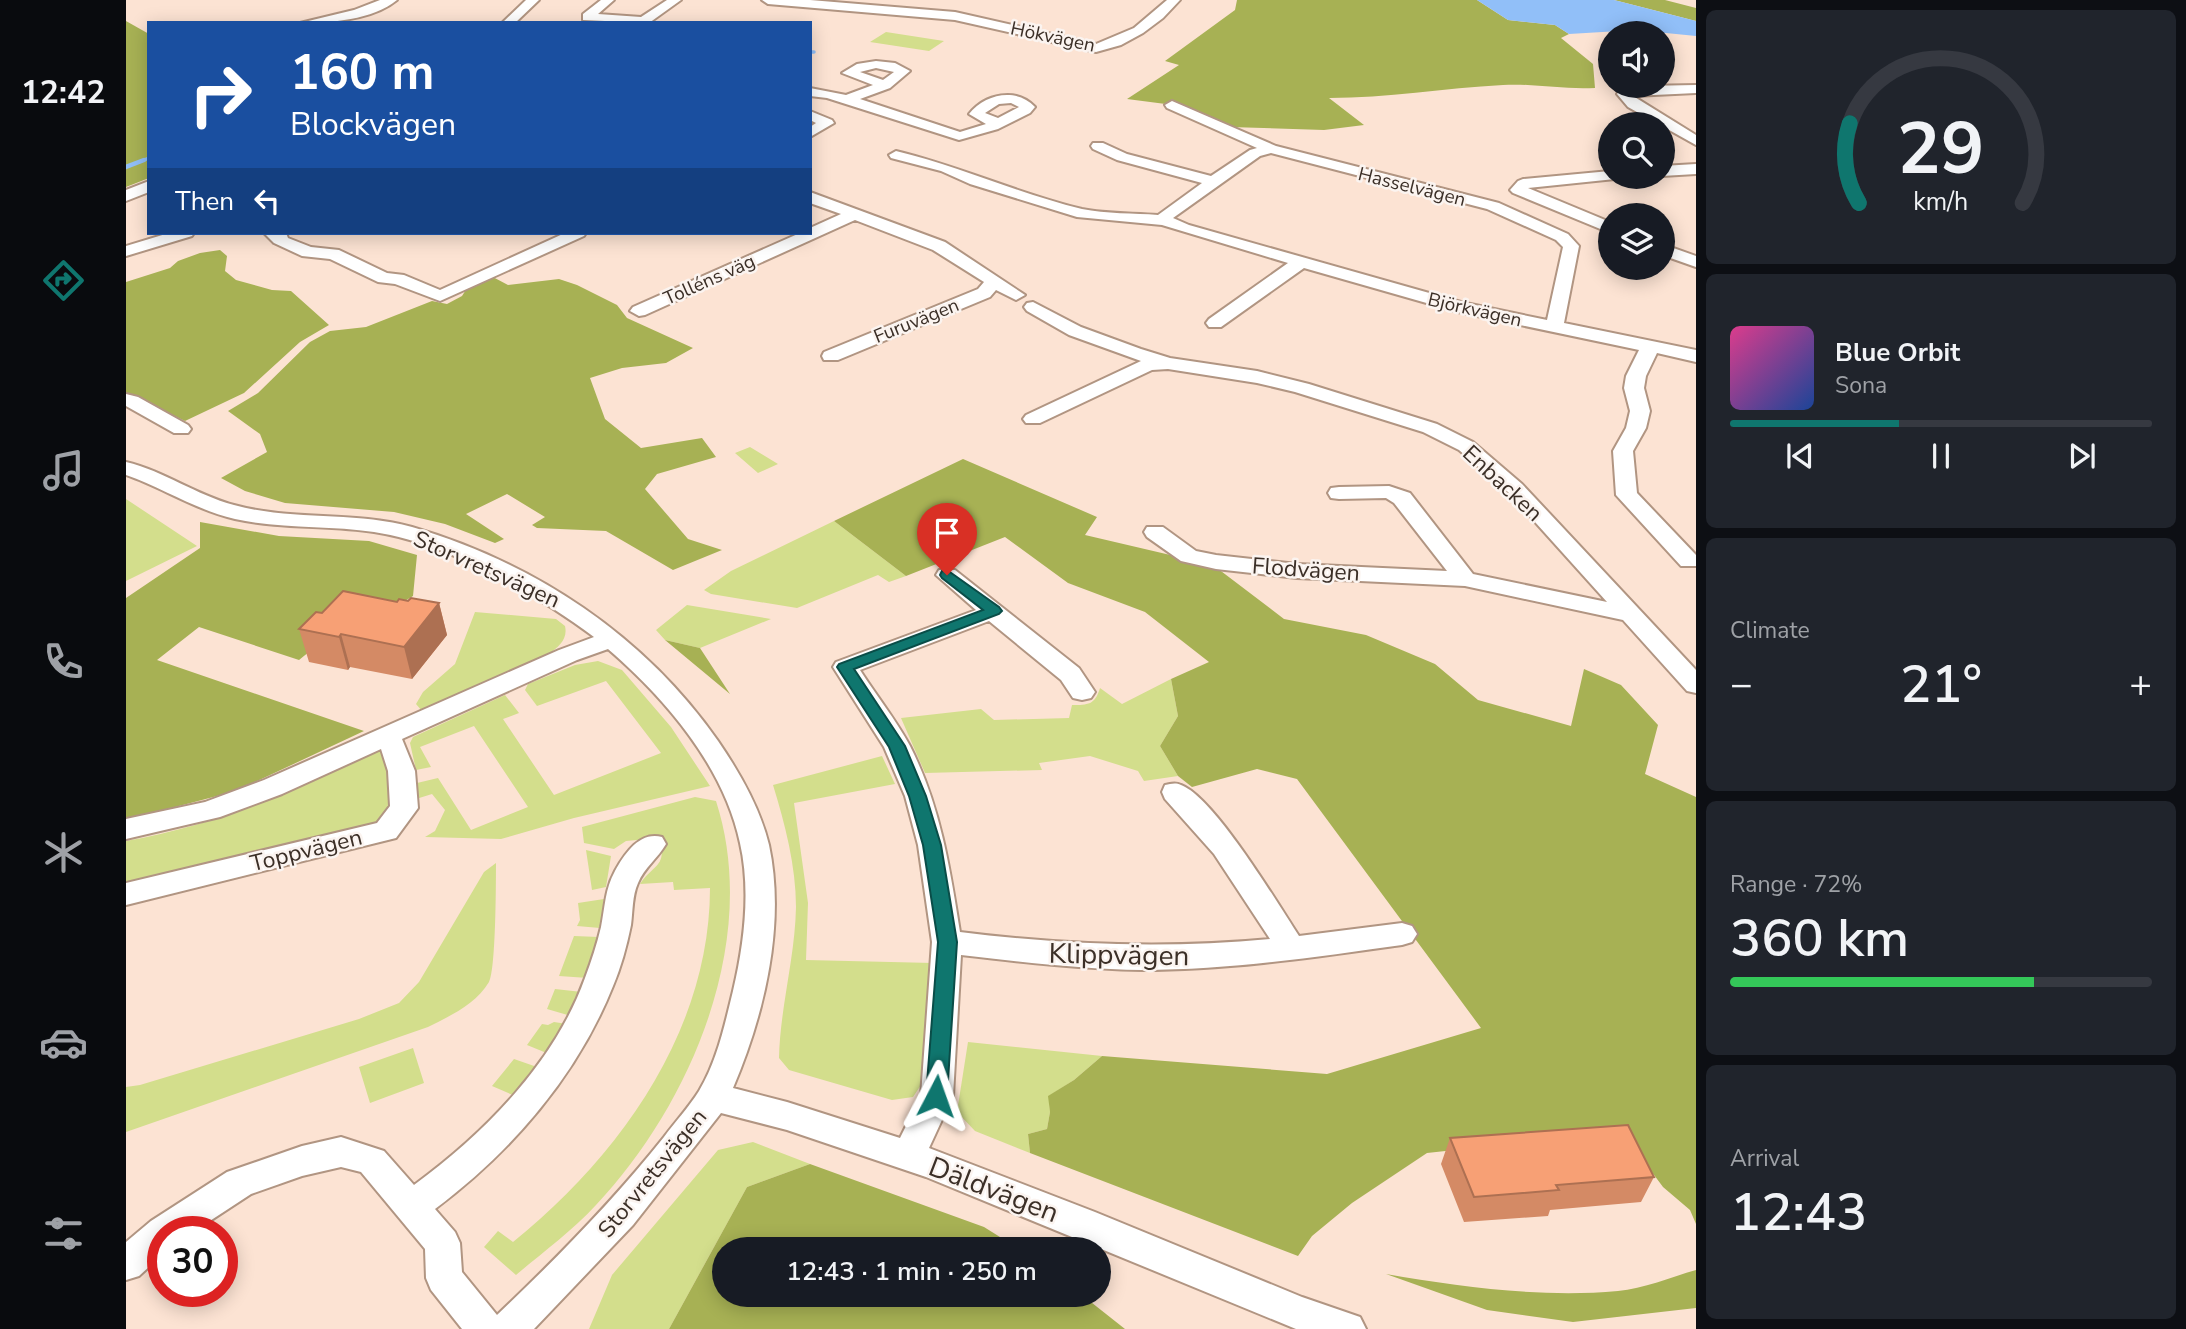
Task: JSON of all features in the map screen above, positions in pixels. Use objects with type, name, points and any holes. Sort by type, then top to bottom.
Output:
[{"type":"street","points":[[316,21],[357,13],[391,0]]},
{"type":"street","points":[[510,21],[533,0]]},
{"type":"street","points":[[608,0],[587,17],[643,21],[675,0]]},
{"type":"street","name":"Hökvägen","points":[[768,0],[917,11],[981,20],[1096,48],[1114,45],[1163,12],[1174,0]]},
{"type":"street","points":[[917,11],[927,0]]},
{"type":"street","points":[[820,18],[840,6]]},
{"type":"street","points":[[357,13],[370,18]]},
{"type":"street","points":[[846,100],[885,85]]},
{"type":"street","points":[[1696,89],[1643,90],[1624,94],[1633,104],[1696,141]]},
{"type":"street","points":[[812,92],[846,100],[952,135],[970,135],[997,123]]},
{"type":"street","name":"Hasselvägen","points":[[1172,105],[1271,149],[1355,173],[1493,206],[1562,237],[1571,246],[1554,327]]},
{"type":"street","points":[[812,116],[827,123],[812,132]]},
{"type":"street","points":[[1098,146],[1122,157],[1215,182]]},
{"type":"street","points":[[1166,220],[1166,215],[1255,153],[1271,149]]},
{"type":"street","name":"Björkvägen","points":[[896,155],[946,168],[975,181],[1083,214],[1166,220],[1183,228],[1458,307],[1696,356]]},
{"type":"street","points":[[1675,170],[1696,169]]},
{"type":"street","points":[[1598,177],[1524,184],[1517,190],[1598,223]]},
{"type":"street","points":[[126,196],[147,187]]},
{"type":"street","name":"Enbacken","points":[[812,198],[939,246],[1057,323],[1087,336],[1168,363],[1257,377],[1302,388],[1430,428],[1466,446],[1515,488],[1696,685]]},
{"type":"street","name":"Tolléns väg","points":[[812,233],[855,214]]},
{"type":"street","points":[[126,251],[179,235]]},
{"type":"street","points":[[277,235],[281,240],[308,252],[333,254],[384,278],[398,279],[440,296],[567,235]]},
{"type":"street","name":"Tolléns väg","points":[[639,311],[808,235]]},
{"type":"street","points":[[1675,254],[1696,262]]},
{"type":"street","points":[[1215,323],[1301,262]]},
{"type":"street","name":"Furuvägen","points":[[831,356],[984,293],[993,282],[990,278]]},
{"type":"street","points":[[1650,346],[1644,364],[1636,376],[1634,388],[1640,411],[1636,428],[1623,451],[1627,495],[1689,561]]},
{"type":"street","name":"Enbacken","points":[[1033,419],[1148,365],[1168,363]]},
{"type":"street","points":[[126,400],[181,429]]},
{"type":"street","name":"Storvretsvägen","points":[[126,468],[146,474],[212,507],[271,519],[373,525],[453,549],[503,571],[569,606],[613,639],[650,672],[701,734],[734,787],[747,819],[757,858],[758,921],[754,968],[742,1019],[713,1097],[665,1163],[588,1252],[509,1329]]},
{"type":"street","points":[[1339,493],[1389,492],[1402,498],[1465,579]]},
{"type":"street","name":"Flodvägen","points":[[1155,532],[1189,556],[1216,562],[1297,571],[1465,579],[1629,614]]},
{"type":"street","points":[[947,575],[1070,674],[1082,692]]},
{"type":"street","points":[[907,1156],[926,1123],[936,1096],[947,942],[932,845],[918,796],[897,746],[845,667],[994,611]]},
{"type":"street","points":[[126,829],[210,810],[273,787],[568,655],[613,639]]},
{"type":"street","name":"Toppvägen","points":[[126,894],[386,831],[404,808],[404,788],[394,745],[387,738]]},
{"type":"street","points":[[1175,792],[1197,811],[1236,864],[1292,950]]},
{"type":"street","points":[[412,1207],[448,1181],[499,1131],[554,1065],[581,1023],[597,986],[615,925],[620,890],[626,876],[652,844]]},
{"type":"street","name":"Klippvägen","points":[[947,942],[1065,954],[1144,958],[1292,950],[1402,934]]},
{"type":"street","name":"Däldvägen","points":[[713,1097],[907,1156],[1299,1313],[1347,1329]]},
{"type":"street","points":[[188,1216],[239,1183],[302,1161],[341,1152],[372,1161],[442,1243],[444,1278],[485,1329]]},
{"type":"street","points":[[126,1264],[147,1246]]},
{"type":"green space","points":[[1237,0],[1477,0],[1508,20],[1555,25],[1569,34],[1561,38],[1593,64],[1595,88],[1503,85],[1329,98],[1364,125],[1324,130],[1230,127],[1181,106],[1127,99],[1179,65],[1165,61],[1235,10]]},
{"type":"green space","points":[[1614,0],[1665,0],[1696,8],[1696,21]]},
{"type":"green space","points":[[126,21],[147,33],[147,179],[126,187]]},
{"type":"green space","points":[[886,32],[944,41],[929,51],[870,42]]},
{"type":"green space","points":[[220,250],[227,256],[225,271],[236,280],[272,290],[291,291],[329,325],[300,342],[244,393],[185,421],[132,396],[126,396],[126,282],[170,268],[178,261],[200,253]]},
{"type":"green space","points":[[491,276],[508,285],[559,279],[577,285],[617,305],[627,318],[693,348],[666,363],[622,368],[590,378],[605,419],[641,448],[702,438],[716,457],[657,474],[645,489],[688,539],[722,550],[673,570],[606,531],[537,528],[532,525],[545,517],[507,494],[466,514],[504,539],[495,543],[445,524],[394,512],[285,503],[245,491],[221,478],[267,452],[260,434],[228,411],[258,393],[310,342],[330,331],[366,327],[432,301],[447,304],[462,296],[469,285]]},
{"type":"green space","points":[[750,447],[778,464],[758,473],[735,453]]},
{"type":"green space","points":[[963,459],[1097,517],[1085,535],[1213,565],[1284,619],[1366,635],[1435,664],[1478,700],[1571,726],[1584,669],[1621,685],[1658,725],[1645,774],[1696,797],[1696,1224],[1690,1210],[1663,1187],[1622,1132],[1427,1153],[1352,1203],[1312,1236],[1298,1256],[1030,1153],[1028,1134],[1047,1129],[1050,1112],[1048,1096],[1074,1080],[1102,1056],[1327,1074],[1481,1028],[1297,779],[1257,769],[1192,787],[1178,776],[1160,746],[1178,716],[1171,679],[1209,662],[1145,612],[1068,583],[1005,537],[906,576],[834,521]]},
{"type":"green space","points":[[126,499],[197,546],[126,581]]},
{"type":"green space","points":[[834,521],[906,576],[889,582],[878,575],[797,608],[711,594],[704,590],[731,571]]},
{"type":"green space","points":[[200,522],[279,536],[369,541],[417,555],[413,596],[390,610],[352,617],[299,660],[199,627],[157,660],[364,731],[236,791],[126,820],[126,598],[200,548]]},
{"type":"green space","points":[[687,605],[771,619],[700,648],[665,640],[656,630]]},
{"type":"green space","points":[[475,612],[556,619],[565,626],[565,635],[549,654],[422,711],[416,704],[423,692],[455,664]]},
{"type":"green space","points":[[665,640],[700,648],[730,694]]},
{"type":"green space","points":[[598,661],[622,670],[671,727],[710,786],[574,818],[501,839],[425,837],[435,831],[445,810],[432,794],[416,799],[417,783],[438,778],[471,830],[528,807],[474,726],[420,747],[431,767],[416,770],[410,743],[413,737],[505,695],[519,713],[503,719],[554,795],[661,753],[606,681],[537,706],[525,690],[528,684],[575,665]]},
{"type":"green space","points":[[1171,679],[1178,716],[1160,746],[1178,776],[1144,781],[1138,771],[1090,756],[1039,763],[1042,770],[925,773],[901,718],[981,709],[994,720],[1069,718],[1072,705],[1090,703],[1096,698],[1100,688],[1122,704]]},
{"type":"green space","points":[[378,751],[386,753],[392,784],[390,810],[377,822],[362,830],[126,885],[126,841],[225,816],[316,780]]},
{"type":"green space","points":[[882,756],[895,784],[794,803],[808,903],[806,960],[933,963],[923,1082],[913,1097],[892,1100],[789,1070],[779,1058],[796,907],[789,845],[773,785]]},
{"type":"green space","points":[[695,797],[716,801],[728,854],[730,909],[723,963],[708,1017],[688,1069],[661,1119],[630,1164],[587,1215],[516,1275],[484,1247],[498,1231],[513,1242],[552,1208],[589,1170],[622,1130],[652,1086],[676,1040],[694,991],[706,940],[710,888],[674,890],[673,882],[640,884],[660,860],[662,855],[659,838],[626,841],[614,849],[584,843],[582,827]]},
{"type":"green space","points":[[586,850],[611,856],[606,887],[592,890]]},
{"type":"green space","points":[[496,863],[491,974],[484,990],[470,1003],[428,1027],[126,1132],[126,1087],[359,1019],[399,1003],[419,982],[484,872]]},
{"type":"green space","points":[[604,899],[600,928],[577,926],[580,920],[578,903]]},
{"type":"green space","points":[[574,936],[599,937],[588,978],[559,976]]},
{"type":"green space","points":[[555,989],[582,992],[571,1016],[547,1009]]},
{"type":"green space","points":[[542,1024],[567,1024],[549,1054],[527,1045]]},
{"type":"green space","points":[[968,1042],[1102,1056],[1074,1080],[1049,1096],[1047,1129],[1028,1134],[1030,1153],[975,1131],[957,1112]]},
{"type":"green space","points":[[413,1048],[424,1083],[370,1103],[359,1067]]},
{"type":"green space","points":[[514,1059],[537,1067],[515,1096],[492,1086]]},
{"type":"green space","points":[[753,1142],[810,1164],[747,1187],[720,1237],[712,1237],[712,1251],[669,1329],[589,1329],[612,1275],[718,1150]]},
{"type":"green space","points":[[810,1164],[984,1227],[1000,1237],[720,1237],[747,1187]]},
{"type":"green space","points":[[712,1251],[712,1307],[1097,1307],[1125,1329],[669,1329]]},
{"type":"green space","points":[[1696,1270],[1696,1308],[1573,1322],[1487,1310],[1386,1274],[1502,1290],[1589,1293],[1637,1288]]},
{"type":"water","points":[[1477,0],[1614,0],[1696,21],[1696,36],[1675,34],[1675,21],[1598,21],[1598,32],[1569,34],[1555,25],[1508,20]]},
{"type":"building","points":[[343,591],[397,602],[399,599],[408,601],[411,598],[439,603],[404,647],[341,634],[339,637],[299,629],[316,612],[322,613]]},
{"type":"building","points":[[1628,1125],[1654,1177],[1556,1185],[1559,1190],[1474,1197],[1450,1138]]},
{"type":"waterway","points":[[126,167],[144,160]]},
{"type":"waterway","points":[[139,162],[144,160]]},
{"type":"route","points":[[936,1096],[947,942],[932,845],[918,796],[897,746],[845,667],[994,611],[947,575]]}]
